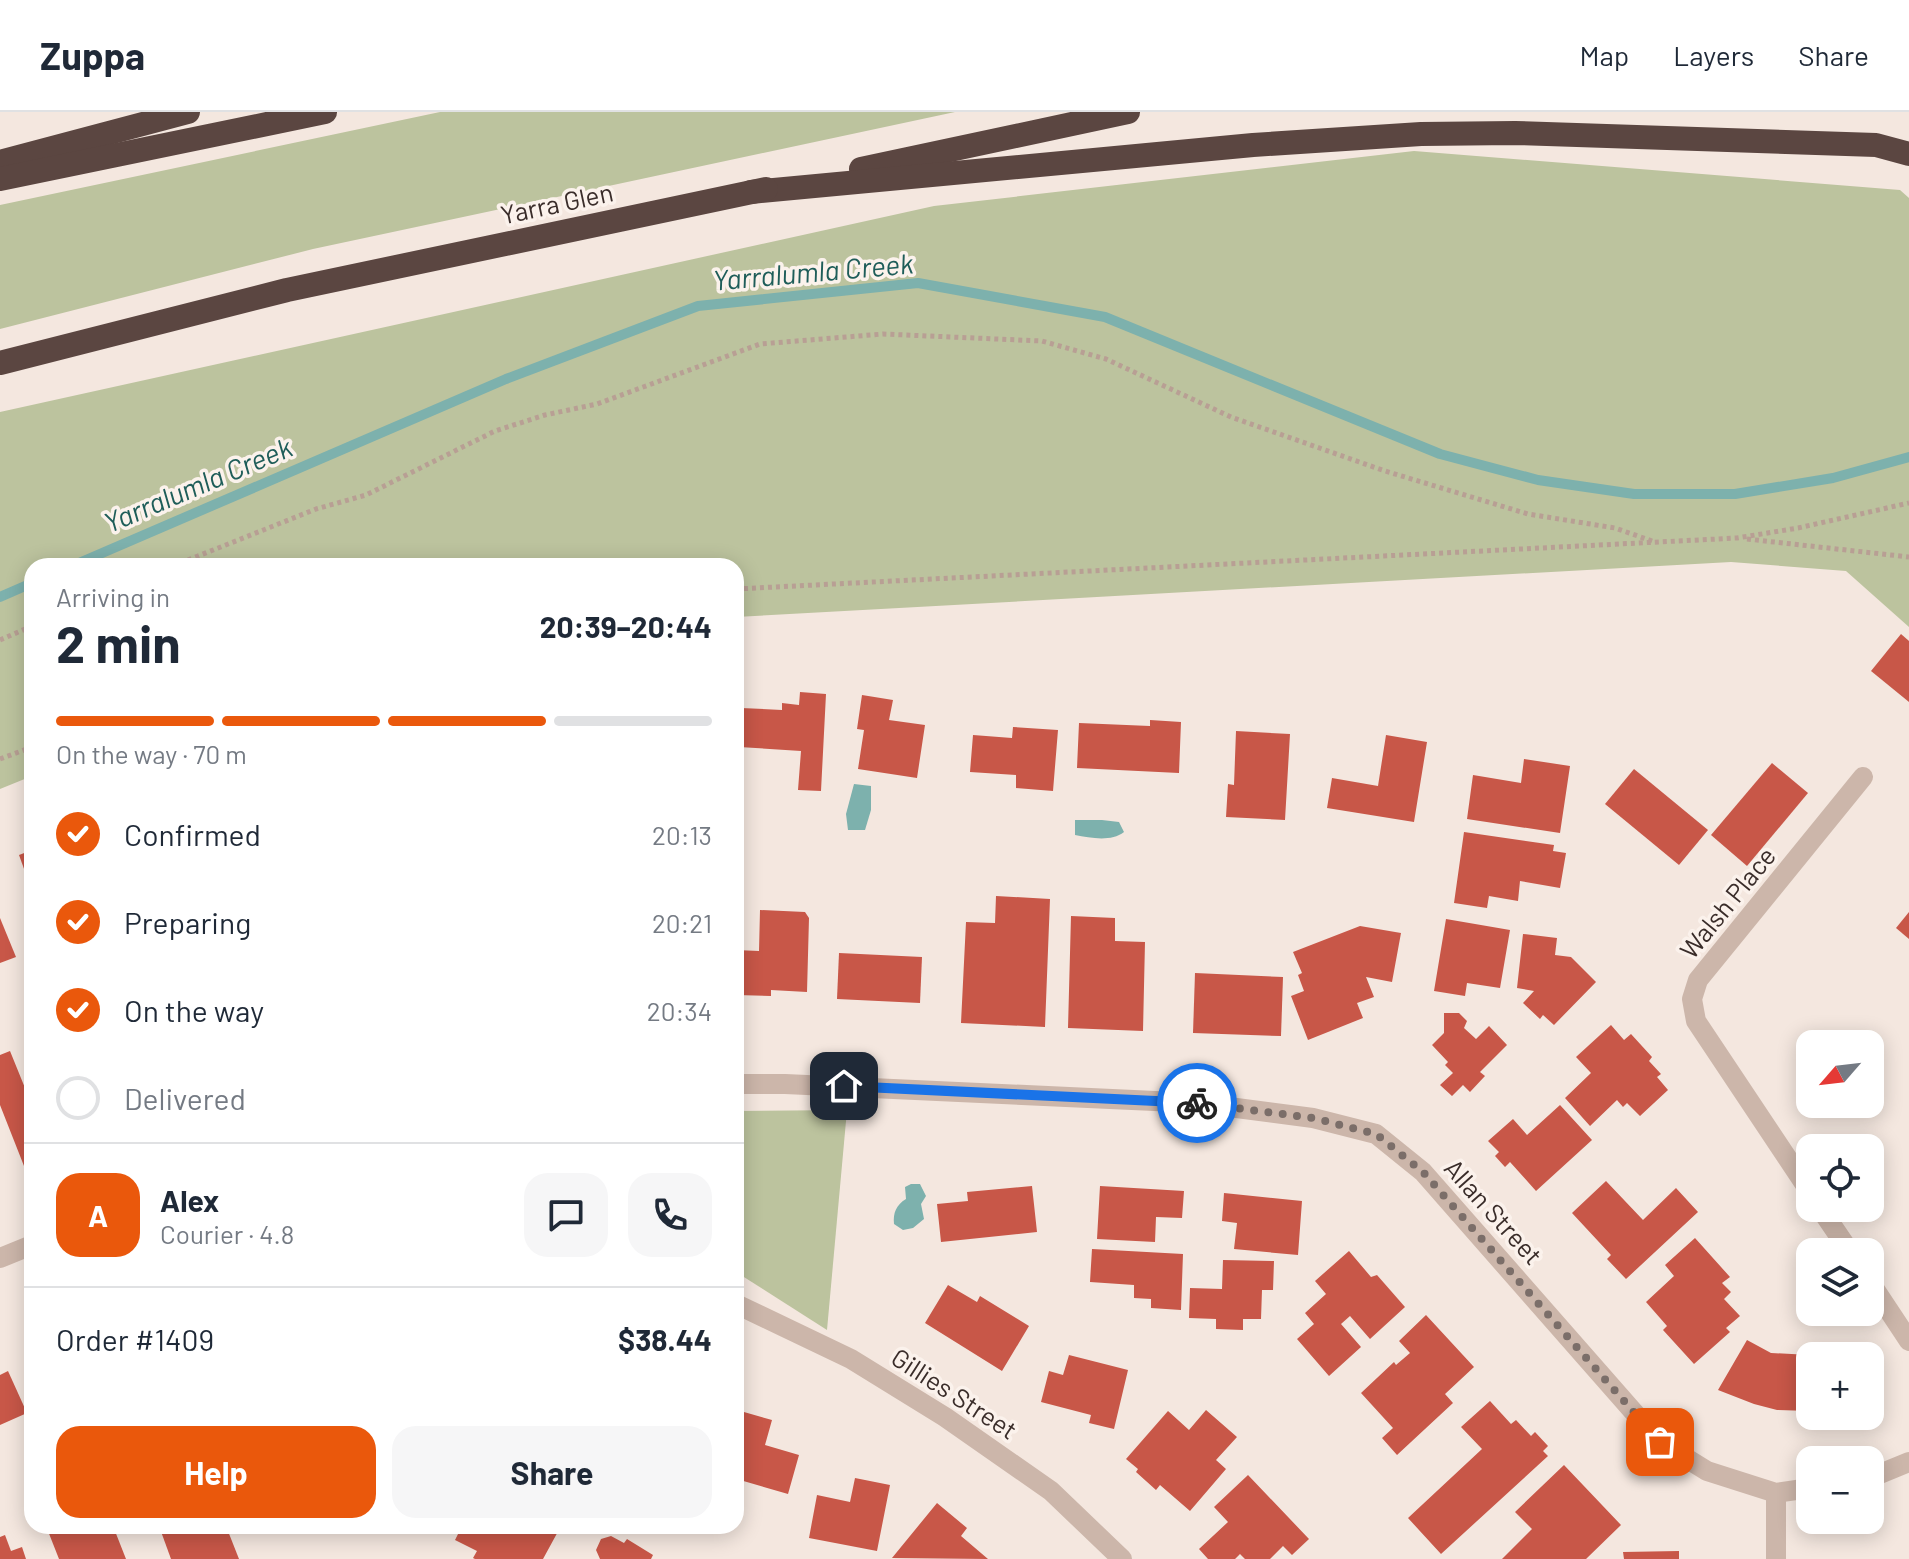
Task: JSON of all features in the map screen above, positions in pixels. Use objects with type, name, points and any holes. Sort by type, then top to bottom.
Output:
[{"type":"highway","points":[[0,162],[188,112]]},
{"type":"highway","points":[[0,179],[325,112]]},
{"type":"highway","name":"Yarra Glen","points":[[0,363],[287,290],[1128,112]]},
{"type":"highway","points":[[751,192],[1253,145],[1421,134],[1515,133],[1876,145],[1909,154]]},
{"type":"highway","points":[[1876,145],[1909,138]]},
{"type":"street","name":"Walsh Place","points":[[1796,1171],[1696,1021],[1692,999],[1698,980],[1863,777]]},
{"type":"street","name":"Allan Street","points":[[744,1084],[1198,1103],[1313,1118],[1376,1134],[1423,1172],[1660,1442],[1707,1471],[1776,1493],[1796,1490]]},
{"type":"street","points":[[0,1258],[24,1248]]},
{"type":"street","points":[[1884,1303],[1909,1341]]},
{"type":"street","name":"Gillies Street","points":[[744,1308],[851,1359],[945,1417],[1051,1491],[1122,1559]]},
{"type":"street","points":[[1884,1472],[1909,1462]]},
{"type":"street","points":[[1776,1493],[1776,1559]]},
{"type":"path","points":[[193,558],[316,509],[366,495],[495,431],[545,415],[597,404],[760,344],[883,334],[1042,341],[1106,359],[1231,417],[1385,471],[1528,514],[1615,528],[1655,542]]},
{"type":"path","points":[[744,589],[1737,538],[1909,503]]},
{"type":"path","points":[[1737,538],[1909,557]]},
{"type":"path","points":[[0,640],[24,630]]},
{"type":"path","points":[[0,759],[24,750]]},
{"type":"green space","points":[[440,112],[955,112],[313,249],[0,329],[0,205]]},
{"type":"green space","points":[[1414,151],[1900,190],[1909,198],[1909,627],[1846,571],[1731,562],[744,617],[744,558],[24,558],[24,779],[0,789],[0,412],[934,206]]},
{"type":"green space","points":[[847,1110],[827,1330],[744,1277],[744,1111]]},
{"type":"water","points":[[854,784],[871,786],[871,810],[865,830],[848,830],[846,814]]},
{"type":"water","points":[[1075,820],[1119,822],[1124,832],[1107,838],[1075,835]]},
{"type":"water","points":[[920,1184],[926,1196],[921,1204],[924,1219],[913,1228],[903,1230],[894,1224],[894,1216],[906,1199],[905,1187]]},
{"type":"building","points":[[1901,634],[1909,641],[1909,702],[1871,671]]},
{"type":"building","points":[[800,692],[826,694],[821,791],[798,790],[801,751],[744,747],[744,708],[782,710],[782,703],[799,705]]},
{"type":"building","points":[[862,695],[893,700],[889,720],[925,725],[917,778],[858,769],[864,730],[857,729]]},
{"type":"building","points":[[1150,720],[1181,722],[1179,773],[1077,768],[1079,723],[1150,726]]},
{"type":"building","points":[[1013,727],[1058,730],[1053,791],[1016,788],[1016,775],[970,772],[973,735],[1012,738]]},
{"type":"building","points":[[1236,731],[1290,734],[1285,820],[1226,817],[1228,784],[1234,785]]},
{"type":"building","points":[[1386,735],[1427,742],[1414,822],[1327,808],[1332,778],[1378,786]]},
{"type":"building","points":[[1524,759],[1570,766],[1560,833],[1467,819],[1473,775],[1521,783]]},
{"type":"building","points":[[1772,763],[1808,793],[1747,866],[1711,835]]},
{"type":"building","points":[[1634,769],[1708,830],[1679,865],[1605,804]]},
{"type":"building","points":[[1464,832],[1554,845],[1553,851],[1566,853],[1560,888],[1520,881],[1518,901],[1489,896],[1487,908],[1454,903]]},
{"type":"building","points":[[996,896],[1050,899],[1045,1027],[961,1023],[966,922],[995,923]]},
{"type":"building","points":[[760,910],[805,912],[809,918],[807,992],[771,990],[771,996],[744,995],[744,950],[759,951]]},
{"type":"building","points":[[1909,912],[1909,939],[1896,928]]},
{"type":"building","points":[[1071,916],[1115,918],[1115,941],[1145,942],[1143,1031],[1068,1028]]},
{"type":"building","points":[[0,918],[16,957],[0,963]]},
{"type":"building","points":[[1446,919],[1510,930],[1500,988],[1467,983],[1465,996],[1434,991]]},
{"type":"building","points":[[1360,926],[1401,933],[1392,982],[1366,977],[1374,997],[1357,1003],[1363,1018],[1308,1040],[1291,996],[1304,991],[1298,975],[1302,973],[1293,952]]},
{"type":"building","points":[[1523,934],[1557,938],[1555,955],[1571,957],[1596,982],[1554,1025],[1543,1015],[1540,1019],[1523,1003],[1534,991],[1517,988]]},
{"type":"building","points":[[839,953],[922,957],[920,1003],[837,999]]},
{"type":"building","points":[[1195,973],[1283,977],[1281,1036],[1193,1033]]},
{"type":"building","points":[[1444,1013],[1459,1013],[1467,1021],[1464,1028],[1476,1039],[1489,1026],[1507,1045],[1480,1072],[1485,1076],[1470,1092],[1463,1085],[1452,1096],[1440,1085],[1453,1073],[1445,1065],[1448,1062],[1432,1045],[1444,1033]]},
{"type":"building","points":[[1611,1025],[1624,1040],[1631,1034],[1652,1057],[1649,1061],[1661,1074],[1657,1077],[1668,1090],[1640,1116],[1627,1103],[1623,1107],[1617,1100],[1590,1126],[1565,1098],[1591,1073],[1576,1057]]},
{"type":"building","points":[[10,1051],[24,1086],[24,1166],[0,1105],[0,1055]]},
{"type":"building","points":[[1560,1105],[1592,1140],[1536,1191],[1510,1162],[1505,1167],[1495,1156],[1499,1152],[1488,1141],[1513,1119],[1527,1135]]},
{"type":"building","points":[[1606,1181],[1643,1220],[1676,1188],[1698,1212],[1626,1279],[1607,1259],[1611,1255],[1572,1213]]},
{"type":"building","points":[[1032,1186],[1037,1232],[941,1242],[937,1204],[968,1201],[967,1192]]},
{"type":"building","points":[[1100,1186],[1184,1191],[1182,1218],[1156,1217],[1155,1242],[1097,1239]]},
{"type":"building","points":[[1224,1193],[1302,1201],[1298,1255],[1234,1249],[1237,1223],[1222,1221]]},
{"type":"building","points":[[1695,1238],[1730,1277],[1722,1283],[1731,1292],[1724,1299],[1740,1316],[1726,1328],[1730,1332],[1694,1364],[1663,1330],[1667,1326],[1646,1302],[1674,1276],[1665,1265]]},
{"type":"building","points":[[1092,1249],[1183,1254],[1181,1310],[1151,1308],[1151,1299],[1134,1298],[1134,1285],[1090,1282]]},
{"type":"building","points":[[1349,1251],[1371,1277],[1377,1275],[1405,1307],[1370,1339],[1350,1316],[1341,1324],[1361,1347],[1329,1376],[1297,1339],[1314,1324],[1305,1313],[1326,1294],[1315,1281]]},
{"type":"building","points":[[1223,1260],[1274,1261],[1273,1290],[1262,1290],[1261,1319],[1243,1319],[1243,1330],[1216,1329],[1216,1319],[1189,1318],[1190,1288],[1222,1289]]},
{"type":"building","points":[[948,1285],[977,1302],[980,1296],[1029,1326],[1002,1371],[925,1323]]},
{"type":"building","points":[[1426,1315],[1474,1367],[1445,1394],[1453,1403],[1397,1455],[1382,1438],[1393,1428],[1361,1393],[1394,1362],[1396,1365],[1410,1353],[1399,1341]]},
{"type":"building","points":[[1747,1340],[1771,1353],[1796,1354],[1796,1411],[1754,1404],[1718,1390]]},
{"type":"building","points":[[1069,1355],[1128,1370],[1114,1429],[1089,1423],[1091,1415],[1041,1402],[1049,1371],[1063,1375]]},
{"type":"building","points":[[8,1371],[24,1406],[24,1414],[0,1425],[0,1375]]},
{"type":"building","points":[[1490,1401],[1511,1424],[1516,1420],[1531,1436],[1535,1432],[1548,1446],[1543,1451],[1548,1456],[1441,1554],[1408,1518],[1482,1449],[1461,1427]]},
{"type":"building","points":[[1206,1410],[1237,1437],[1216,1460],[1226,1469],[1190,1511],[1160,1485],[1156,1490],[1126,1459],[1168,1411],[1189,1430]]},
{"type":"building","points":[[744,1412],[772,1420],[765,1445],[799,1455],[788,1494],[744,1481]]},
{"type":"building","points":[[1564,1465],[1621,1525],[1586,1559],[1502,1559],[1532,1529],[1515,1512]]},
{"type":"building","points":[[1248,1475],[1309,1539],[1292,1555],[1283,1546],[1270,1559],[1245,1559],[1240,1554],[1235,1559],[1208,1559],[1199,1549],[1228,1522],[1214,1507]]},
{"type":"building","points":[[855,1478],[890,1485],[877,1551],[809,1538],[817,1495],[850,1502]]},
{"type":"building","points":[[937,1503],[967,1528],[961,1536],[988,1559],[892,1558]]},
{"type":"building","points":[[49,1534],[116,1534],[126,1559],[59,1559]]},
{"type":"building","points":[[162,1534],[229,1534],[239,1559],[171,1559]]},
{"type":"building","points":[[458,1534],[557,1534],[543,1559],[475,1559],[477,1551],[455,1540]]},
{"type":"building","points":[[5,1535],[11,1551],[22,1547],[26,1559],[0,1559],[0,1537]]},
{"type":"building","points":[[611,1536],[624,1543],[627,1539],[653,1555],[651,1559],[600,1559],[596,1550],[601,1539]]},
{"type":"building","points":[[1679,1551],[1679,1559],[1624,1559],[1623,1552]]},
{"type":"waterway","name":"Yarralumla Creek","points":[[91,558],[506,379],[698,306],[918,283],[1105,317],[1440,454],[1538,480],[1634,494],[1735,494],[1833,478],[1909,457]]},
{"type":"waterway","name":"Yarralumla Creek","points":[[0,597],[24,586]]},
{"type":"way so far","points":[[1197,1103],[1313,1118],[1376,1134],[1423,1172],[1660,1442]]},
{"type":"route","points":[[844,1086],[1197,1103]]}]
